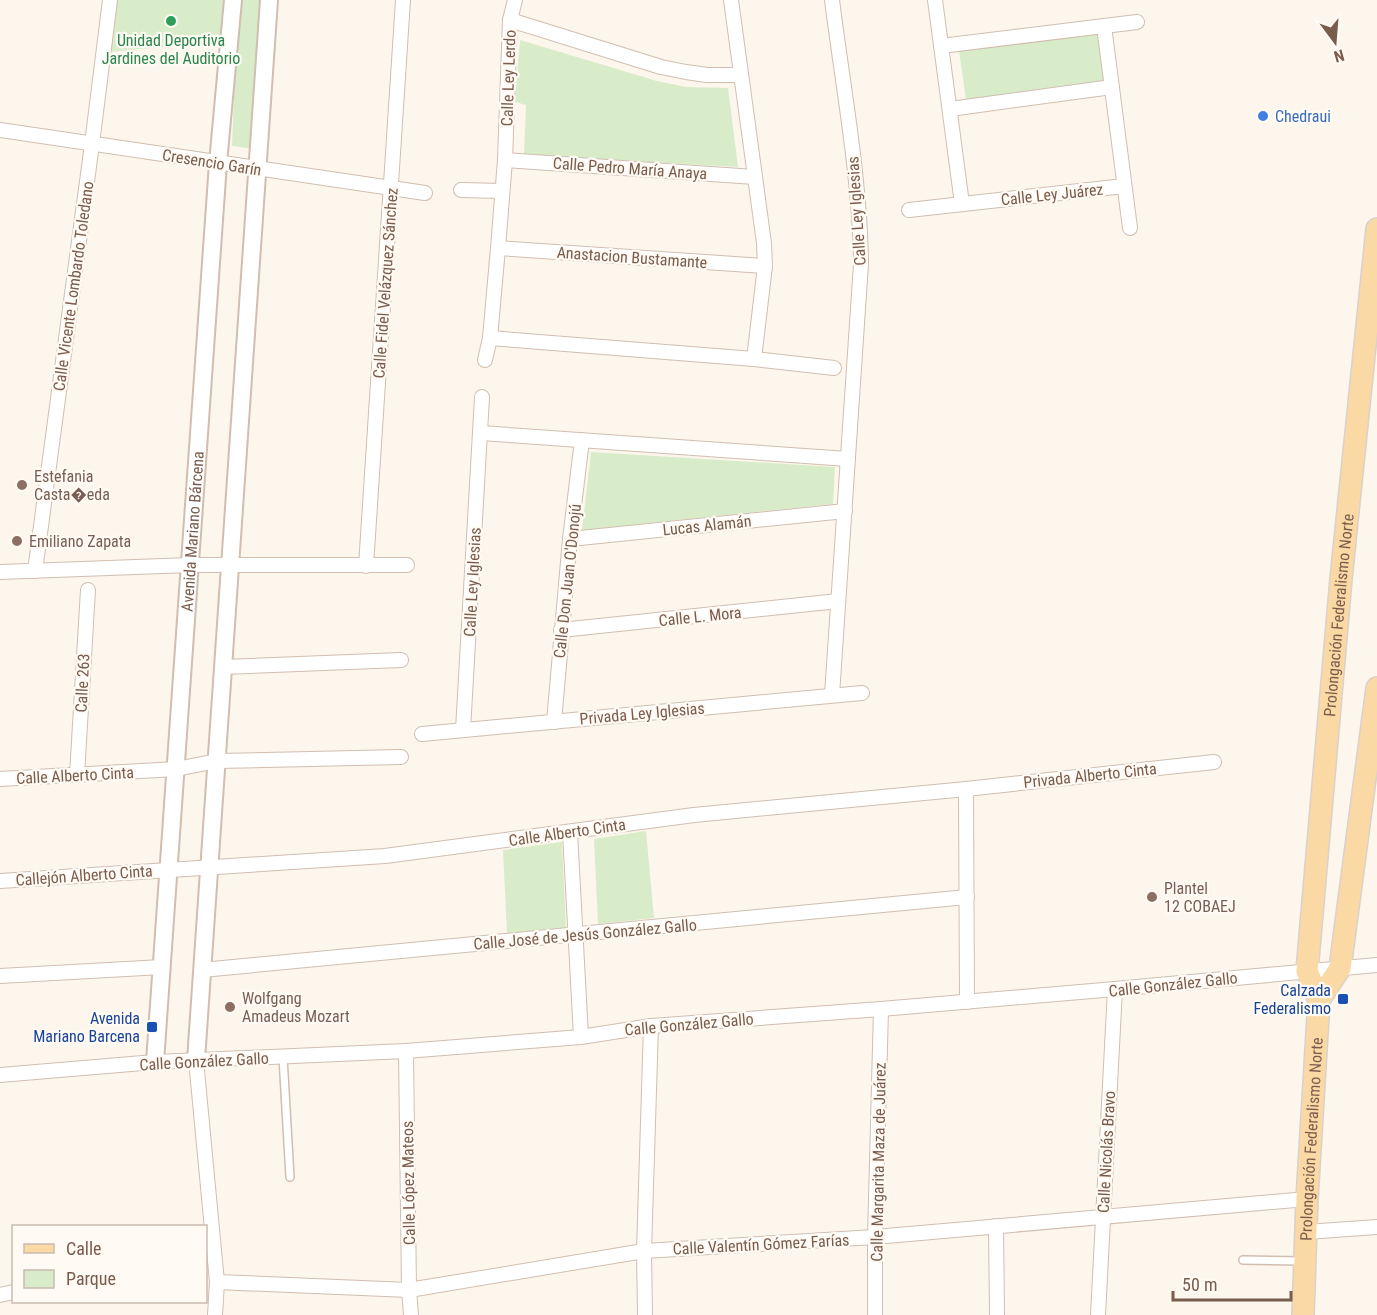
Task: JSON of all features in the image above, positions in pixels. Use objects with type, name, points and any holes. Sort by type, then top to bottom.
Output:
[{"type":"main road","name":"Prolongación Federalismo Norte","points":[[1303,1315],[1307,1199],[1319,1000],[1307,970],[1341,579],[1377,229]]},
{"type":"main road","name":"Prolongación Federalismo Norte","points":[[1319,1000],[1340,968],[1377,688]]},
{"type":"street","name":"Calle Vicente Lombardo Toledano","points":[[35,571],[110,0]]},
{"type":"street","name":"Avenida Mariano Bárcena","points":[[155,1062],[218,163],[233,0]]},
{"type":"street","points":[[215,1315],[217,1282],[196,1060],[269,0]]},
{"type":"street","name":"Calle Fidel Velázquez Sánchez","points":[[366,566],[404,0]]},
{"type":"street","points":[[510,20],[515,0]]},
{"type":"street","points":[[731,0],[760,211],[765,266],[754,359]]},
{"type":"street","name":"Calle Ley Iglesias","points":[[832,0],[856,178],[861,264],[832,695]]},
{"type":"street","points":[[935,0],[962,204]]},
{"type":"street","name":"Calle Ley Lerdo","points":[[485,360],[490,338],[505,160],[510,20],[661,67],[707,75],[741,75]]},
{"type":"street","points":[[941,46],[1137,22]]},
{"type":"street","name":"Calle Ley Juárez","points":[[909,210],[1124,186],[1104,26]]},
{"type":"street","points":[[950,109],[1112,87]]},
{"type":"street","name":"Cresencio Garín","points":[[0,130],[425,194]]},
{"type":"street","name":"Calle Pedro María Anaya","points":[[505,160],[755,177]]},
{"type":"street","points":[[1124,186],[1130,228]]},
{"type":"street","points":[[462,190],[501,191]]},
{"type":"street","name":"Anastacion Bustamante","points":[[498,248],[765,266]]},
{"type":"street","points":[[490,338],[754,359],[834,368]]},
{"type":"street","name":"Calle Ley Iglesias","points":[[463,730],[482,397]]},
{"type":"street","points":[[481,433],[848,459]]},
{"type":"street","name":"Calle Don Juan O'Donojú","points":[[554,722],[570,539],[582,440]]},
{"type":"street","name":"Lucas Alamán","points":[[570,539],[844,511]]},
{"type":"street","points":[[0,572],[190,565],[407,565]]},
{"type":"street","name":"Calle 263","points":[[76,775],[88,590]]},
{"type":"street","name":"Calle L. Mora","points":[[561,630],[838,601]]},
{"type":"street","points":[[223,667],[401,660]]},
{"type":"street","name":"Privada Ley Iglesias","points":[[422,734],[862,693]]},
{"type":"street","name":"Calle Alberto Cinta","points":[[0,779],[176,769],[217,761],[401,758]]},
{"type":"street","name":"Privada Alberto Cinta","points":[[966,789],[1214,762]]},
{"type":"street","points":[[966,789],[967,1002]]},
{"type":"street","name":"Calle Alberto Cinta","points":[[169,870],[385,856],[694,815],[966,789]]},
{"type":"street","points":[[570,831],[581,1037]]},
{"type":"street","name":"Callejón Alberto Cinta","points":[[0,880],[169,870]]},
{"type":"street","name":"Calle José de Jesús González Gallo","points":[[202,970],[967,897]]},
{"type":"street","name":"Calle González Gallo","points":[[0,1075],[155,1062],[406,1051],[581,1037],[651,1026],[967,1002],[1377,965]]},
{"type":"street","points":[[0,976],[162,967]]},
{"type":"street","name":"Calle Nicolás Bravo","points":[[1098,1315],[1115,989]]},
{"type":"street","name":"Calle Margarita Maza de Juárez","points":[[875,1315],[881,1009]]},
{"type":"street","points":[[645,1315],[644,1251],[651,1026]]},
{"type":"street","name":"Calle López Mateos","points":[[406,1051],[411,1315]]},
{"type":"street","name":"Calle Valentín Gómez Farías","points":[[217,1282],[409,1290],[644,1251],[875,1237],[1307,1199]]},
{"type":"street","points":[[996,1226],[998,1315]]},
{"type":"street","points":[[1306,1232],[1377,1227]]},
{"type":"lane","points":[[283,1057],[291,1177]]},
{"type":"lane","points":[[1243,1260],[1305,1261]]},
{"type":"green space","name":"Unidad Deportiva Jardines del Auditorio","points":[[116,0],[230,0],[227,41],[109,52]]},
{"type":"green space","points":[[238,0],[262,0],[256,149],[232,146]]},
{"type":"green space","points":[[1097,32],[1104,82],[966,100],[959,50]]},
{"type":"green space","points":[[520,40],[657,81],[686,87],[728,88],[738,167],[524,155],[526,105],[515,102]]},
{"type":"green space","points":[[591,452],[835,467],[833,504],[582,530]]},
{"type":"green space","points":[[646,831],[654,918],[598,924],[594,839]]},
{"type":"green space","points":[[562,842],[566,928],[507,933],[503,850]]},
{"type":"place","name":"Unidad Deportiva Jardines del Auditorio","points":[[171,21]]},
{"type":"place","name":"Chedraui","points":[[1263,116]]},
{"type":"place","name":"Estefania Casta�eda","points":[[22,485]]},
{"type":"place","name":"Emiliano Zapata","points":[[17,541]]},
{"type":"place","name":"Plantel 12 COBAEJ","points":[[1152,897]]},
{"type":"place","name":"Calzada Federalismo","points":[[1343,999]]},
{"type":"place","name":"Wolfgang Amadeus Mozart","points":[[230,1007]]},
{"type":"place","name":"Avenida Mariano Barcena","points":[[152,1027]]}]
